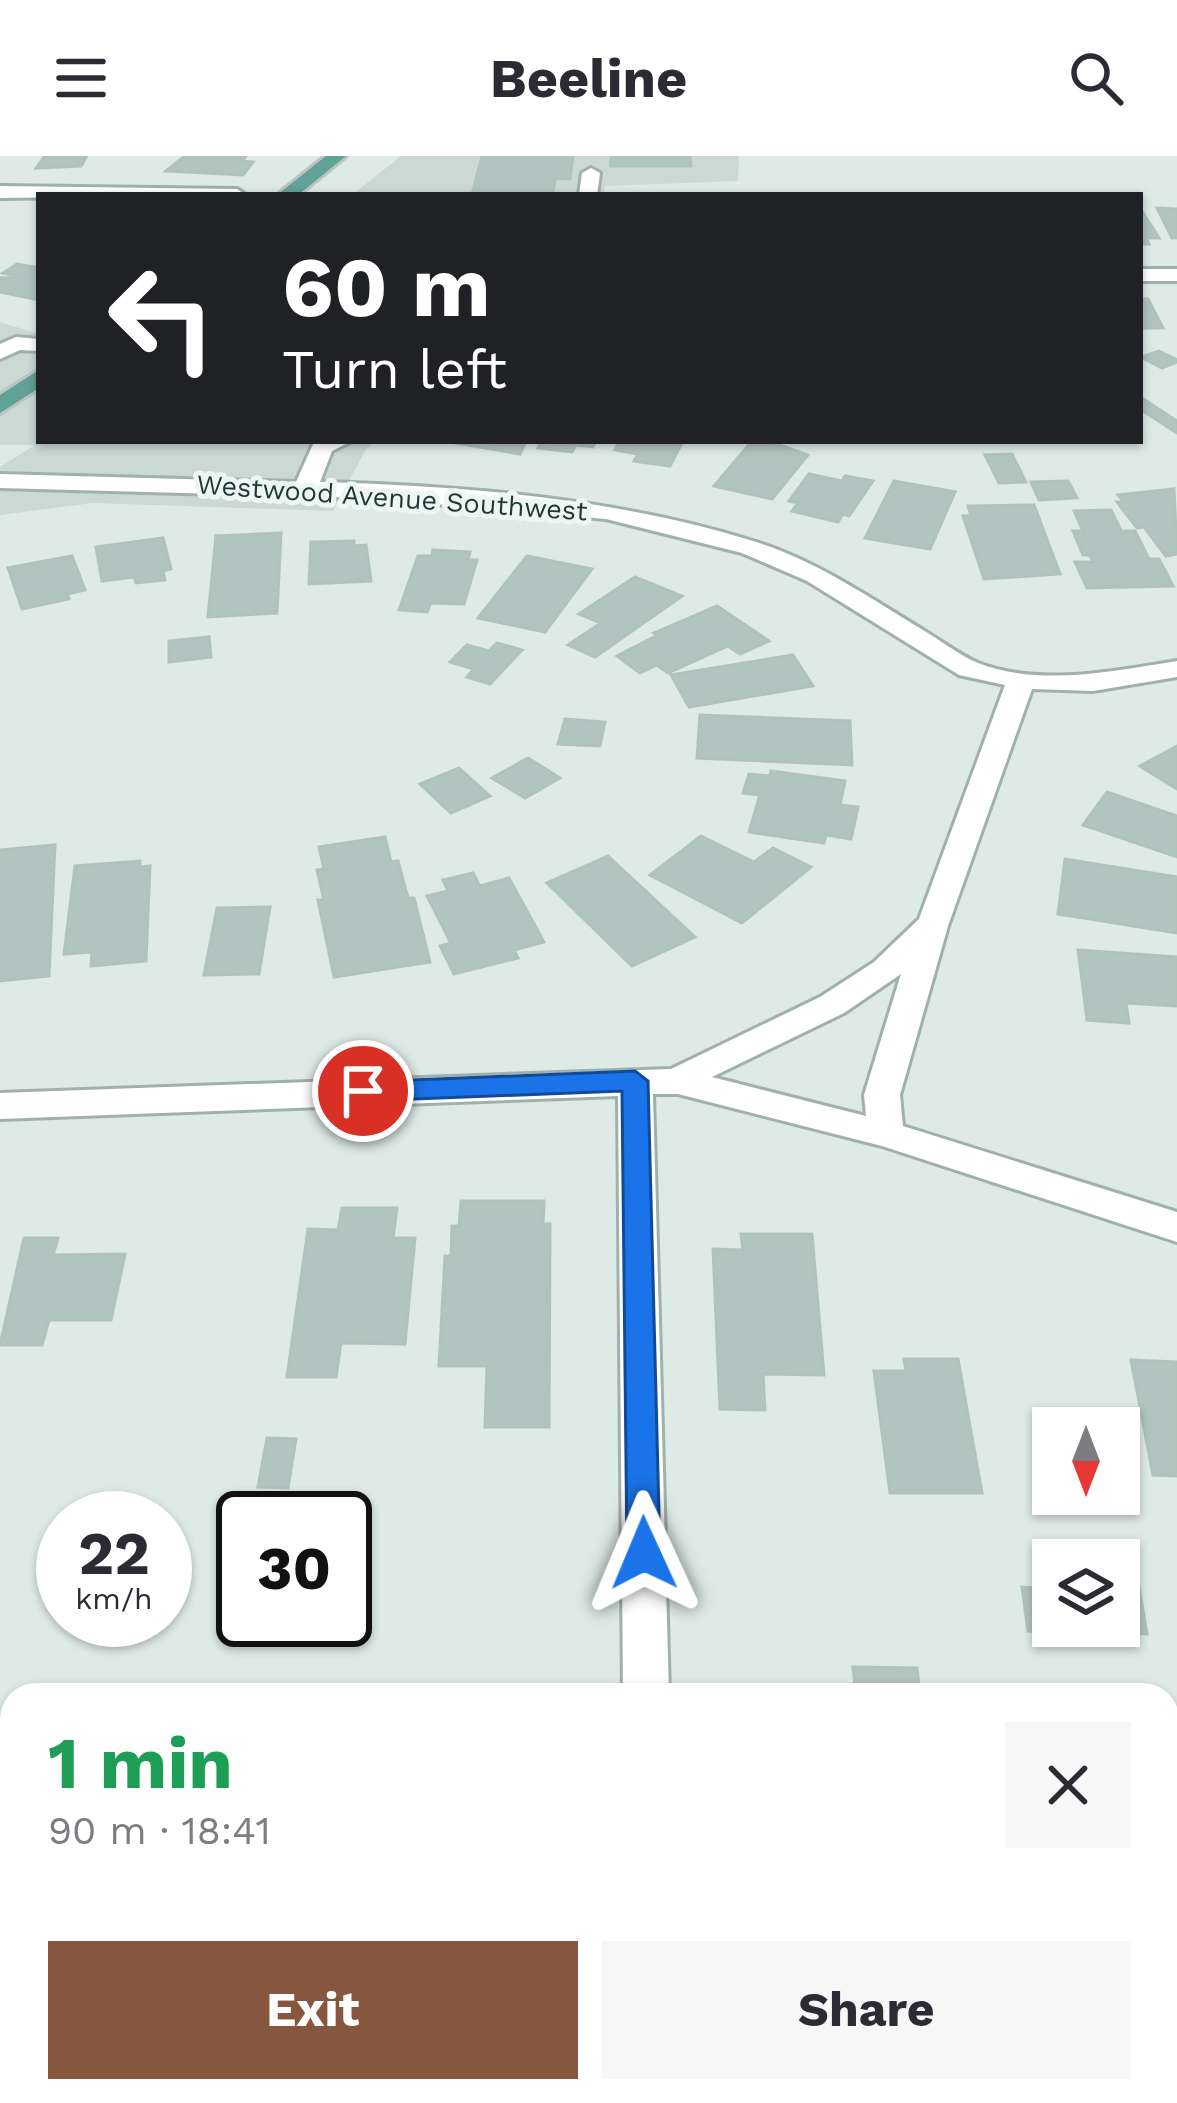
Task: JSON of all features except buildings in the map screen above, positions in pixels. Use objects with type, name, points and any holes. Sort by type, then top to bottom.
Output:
[{"type":"main road","points":[[290,192],[337,156]]},
{"type":"main road","points":[[0,406],[36,379]]},
{"type":"street","points":[[588,192],[591,173]]},
{"type":"street","points":[[0,192],[36,192]]},
{"type":"street","points":[[1143,275],[1177,275]]},
{"type":"street","points":[[305,489],[322,447],[331,444]]},
{"type":"street","name":"Westwood Avenue Southwest","points":[[0,481],[305,489],[606,512],[751,548],[816,576],[969,668],[1021,680],[1094,683],[1177,669]]},
{"type":"street","points":[[886,1134],[882,1095],[933,924],[1021,680]]},
{"type":"street","points":[[678,1081],[716,1058],[832,1005],[886,970],[933,924]]},
{"type":"street","points":[[635,1081],[646,1683]]},
{"type":"street","points":[[0,1106],[678,1081],[886,1134],[1177,1227]]},
{"type":"shaded area","points":[[401,156],[739,156],[738,181],[605,186],[604,192],[356,192]]},
{"type":"shaded area","points":[[0,322],[36,333],[36,444],[372,444],[333,511],[93,503],[0,515],[0,467],[35,445],[0,445]]},
{"type":"route","points":[[363,1091],[635,1081],[644,1553]]}]
